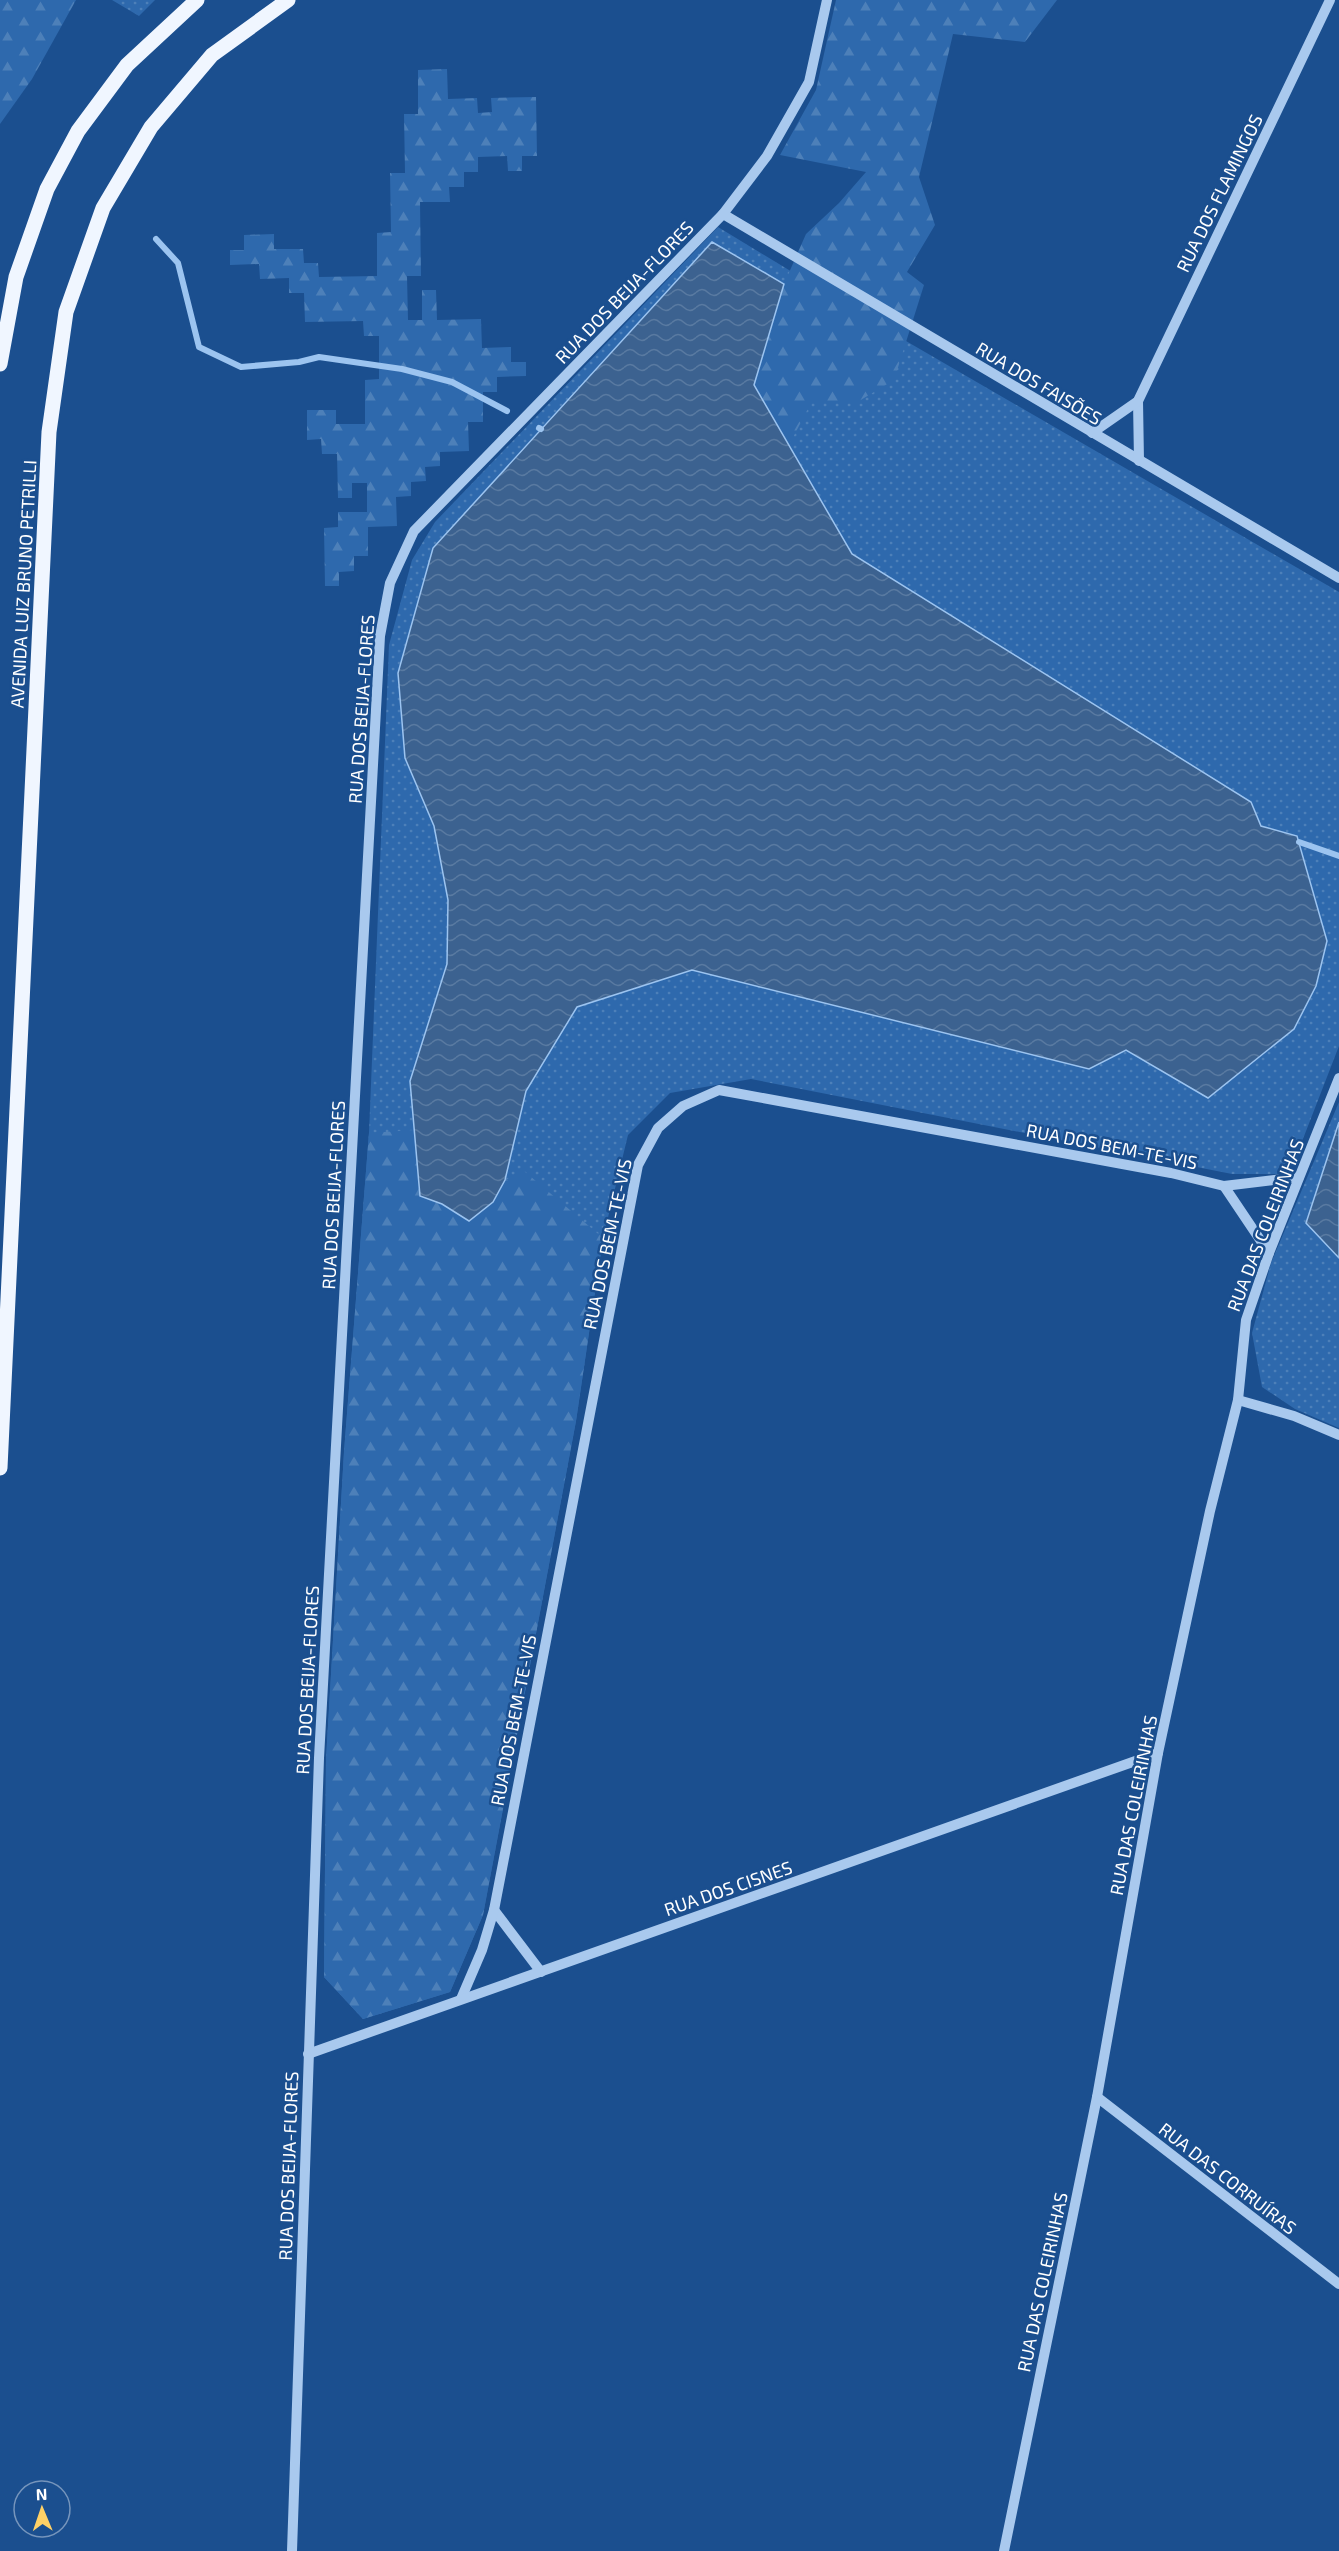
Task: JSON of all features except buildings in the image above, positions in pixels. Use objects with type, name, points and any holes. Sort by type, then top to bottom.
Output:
[{"type":"main road","points":[[0,364],[16,277],[47,189],[78,130],[127,65],[197,0]]},
{"type":"main road","name":"AVENIDA LUIZ BRUNO PETRILLI","points":[[0,1468],[49,432],[66,312],[103,208],[151,127],[212,55],[288,0]]},
{"type":"street","name":"RUA DOS BEIJA-FLORES","points":[[292,2551],[319,1758],[378,660],[390,583],[414,531],[723,214],[767,156],[809,82],[827,0]]},
{"type":"street","name":"RUA DOS FLAMINGOS","points":[[1139,461],[1138,401],[1330,0]]},
{"type":"street","name":"RUA DOS FAISÕES","points":[[723,214],[1339,578]]},
{"type":"street","name":"RUA DOS FLAMINGOS","points":[[1092,433],[1138,401]]},
{"type":"street","name":"RUA DAS COLEIRINHAS","points":[[1004,2551],[1097,2097],[1158,1753],[1210,1511],[1238,1400],[1246,1320],[1269,1253],[1339,1078]]},
{"type":"street","name":"RUA DOS BEM-TE-VIS","points":[[460,1999],[482,1950],[494,1910],[638,1165],[658,1128],[683,1106],[719,1090],[1171,1173],[1224,1186],[1299,1177]]},
{"type":"street","points":[[1224,1186],[1269,1253]]},
{"type":"street","points":[[1238,1400],[1294,1416],[1339,1435]]},
{"type":"street","name":"RUA DOS CISNES","points":[[308,2054],[1158,1753]]},
{"type":"street","points":[[494,1910],[541,1972]]},
{"type":"street","name":"RUA DAS CORRUÍRAS","points":[[1097,2097],[1339,2284]]},
{"type":"green space","points":[[0,0],[76,0],[32,79],[0,124]]},
{"type":"green space","points":[[112,0],[155,0],[139,16]]},
{"type":"green space","points":[[836,0],[1057,0],[1025,42],[953,34],[919,177],[935,225],[907,272],[924,285],[894,380],[859,401],[812,401],[789,445],[754,384],[784,284],[806,234],[839,203],[866,172],[780,155],[816,90]]},
{"type":"green space","points":[[447,69],[448,99],[477,98],[478,113],[492,112],[491,98],[536,97],[537,156],[522,156],[522,171],[508,171],[507,156],[478,157],[478,172],[464,172],[464,187],[449,187],[450,202],[420,202],[421,276],[407,276],[408,320],[422,320],[422,290],[436,290],[437,320],[481,319],[482,348],[511,347],[511,362],[526,362],[526,376],[497,377],[497,392],[483,392],[483,422],[468,422],[469,451],[440,452],[440,466],[425,467],[426,481],[411,482],[411,496],[396,497],[397,526],[368,527],[368,556],[354,556],[354,571],[339,572],[339,586],[325,586],[324,528],[338,527],[338,512],[367,512],[367,483],[352,483],[352,498],[338,498],[337,454],[322,454],[321,439],[307,440],[307,410],[336,410],[336,424],[365,424],[365,380],[379,379],[379,336],[364,336],[363,321],[305,322],[304,293],[289,293],[289,278],[260,279],[259,264],[230,265],[230,250],[244,250],[244,235],[274,234],[274,249],[303,249],[304,263],[318,263],[319,277],[377,276],[377,233],[391,232],[390,173],[405,173],[404,114],[418,114],[418,70]]},
{"type":"green space","points":[[718,227],[906,341],[1339,592],[1339,1046],[1301,1144],[1277,1174],[1232,1174],[751,1079],[670,1093],[628,1135],[603,1238],[576,1421],[483,1915],[450,1992],[363,2019],[324,1977],[326,1760],[344,1452],[369,1133],[389,645],[412,560],[435,522]],"holes":[[[784,284],[754,384],[852,554],[1251,802],[1261,826],[1296,836],[1294,1029],[1208,1098],[1126,1049],[1089,1069],[692,970],[577,1007],[526,1091],[505,1180],[420,1196],[410,1081],[447,964],[448,900],[434,826],[405,758]]]},
{"type":"green space","points":[[1339,1102],[1339,1122],[1306,1223],[1339,1258],[1339,1428],[1295,1409],[1262,1387],[1252,1333],[1271,1263]]},
{"type":"green space","points":[[414,1130],[420,1196],[442,1204],[469,1221],[493,1202],[505,1180],[524,1171],[603,1238],[576,1421],[483,1915],[450,1992],[363,2019],[324,1977],[326,1760],[344,1452],[369,1133]]},
{"type":"water","points":[[712,242],[784,284],[754,385],[852,554],[1251,802],[1261,826],[1297,836],[1327,941],[1316,986],[1294,1029],[1208,1098],[1126,1050],[1089,1069],[692,970],[577,1007],[526,1091],[505,1180],[493,1202],[469,1221],[442,1204],[420,1196],[410,1081],[447,964],[448,900],[434,826],[405,758],[398,673],[433,548]]},
{"type":"water","points":[[1339,1122],[1339,1258],[1306,1223]]},
{"type":"waterway","points":[[156,239],[178,263],[199,347],[241,367],[299,362],[319,357],[402,369],[452,382],[507,411]]},
{"type":"waterway","points":[[1299,842],[1339,856]]}]
